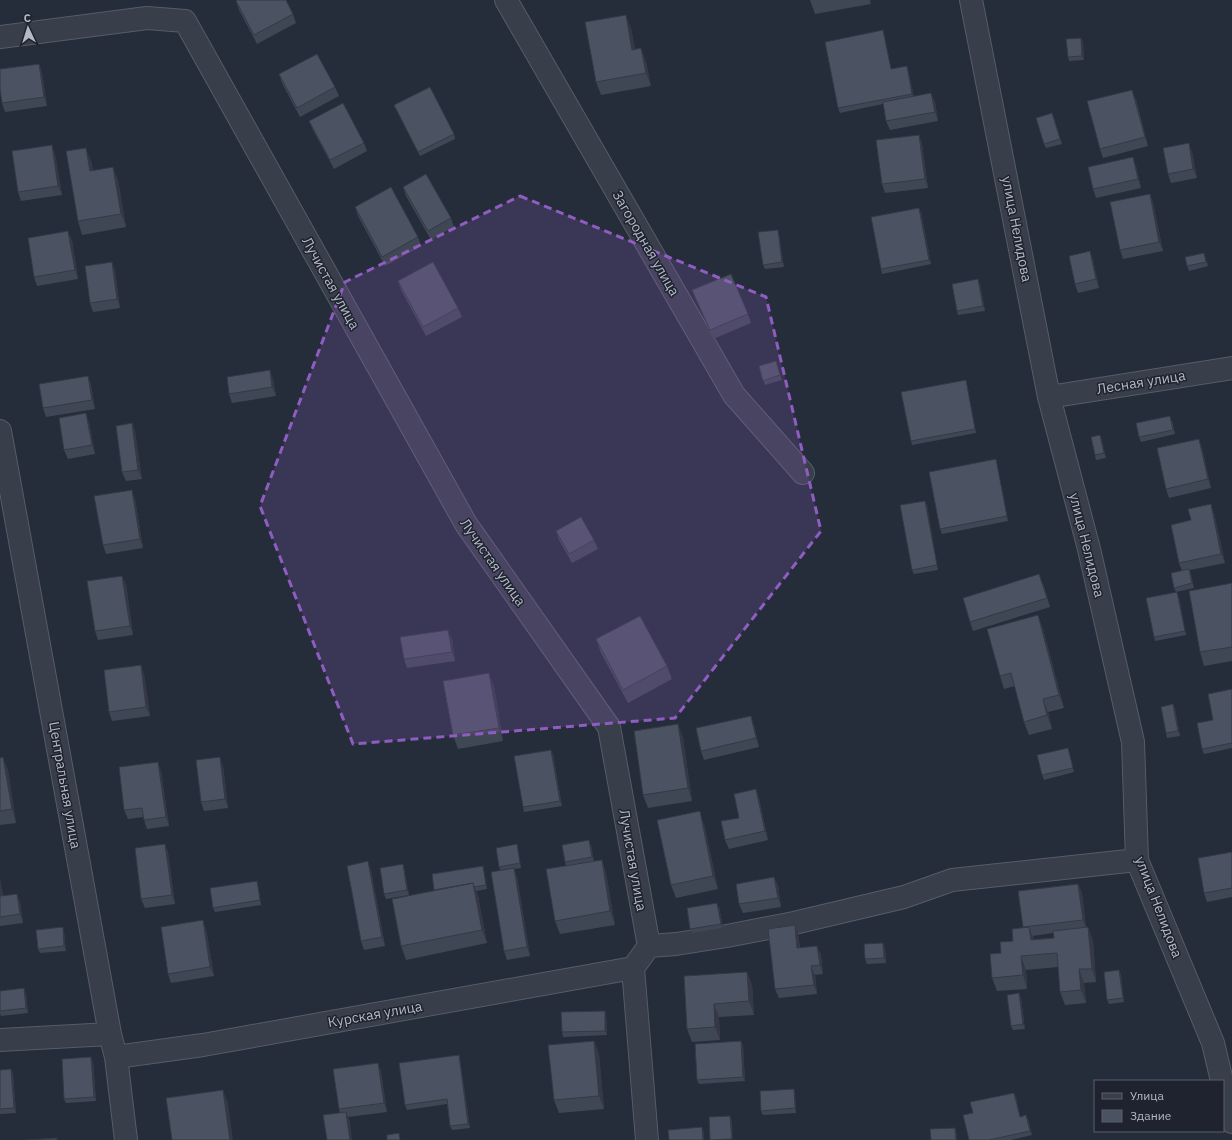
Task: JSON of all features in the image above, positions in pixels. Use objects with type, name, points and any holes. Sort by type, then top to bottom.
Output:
[{"type":"street","name":"Загородная улица","points":[[506,0],[734,395],[802,473]]},
{"type":"street","name":"улица Нелидова","points":[[971,0],[1049,397],[1089,549],[1133,742],[1137,860],[1213,1043],[1222,1080]]},
{"type":"street","name":"Лучистая улица","points":[[0,37],[146,18],[185,21],[466,524],[609,727],[649,946]]},
{"type":"street","name":"Лесная улица","points":[[1049,397],[1232,368]]},
{"type":"street","name":"Центральная улица","points":[[0,430],[110,1034],[116,1057],[126,1140]]},
{"type":"street","points":[[647,1140],[633,968],[649,946],[676,944],[727,936],[794,923],[904,897],[952,880],[1137,860]]},
{"type":"street","name":"Курская улица","points":[[116,1057],[203,1045],[633,968]]},
{"type":"street","points":[[0,1040],[110,1034]]},
{"type":"street","points":[[1224,1088],[1232,1122]]},
{"type":"highlighted area","points":[[520,196],[766,297],[821,531],[675,718],[353,744],[260,506],[345,282]]},
{"type":"building","points":[[286,0],[293,14],[254,35],[236,1]]},
{"type":"building","points":[[626,15],[632,50],[641,48],[646,73],[596,82],[585,22]]},
{"type":"building","points":[[883,30],[891,69],[907,66],[912,94],[838,108],[825,42]]},
{"type":"building","points":[[1081,38],[1082,56],[1068,57],[1066,39]]},
{"type":"building","points":[[317,54],[335,87],[297,108],[279,74]]},
{"type":"building","points":[[39,64],[44,97],[2,103],[0,69]]},
{"type":"building","points":[[430,87],[454,134],[418,152],[394,105]]},
{"type":"building","points":[[1132,90],[1145,137],[1100,149],[1087,101]]},
{"type":"building","points":[[931,93],[935,112],[886,121],[883,102]]},
{"type":"building","points":[[343,103],[364,143],[330,160],[309,121]]},
{"type":"building","points":[[1052,113],[1060,139],[1044,144],[1036,118]]},
{"type":"building","points":[[919,135],[925,179],[882,184],[876,140]]},
{"type":"building","points":[[1189,143],[1193,169],[1168,174],[1163,148]]},
{"type":"building","points":[[52,145],[58,186],[18,192],[12,151]]},
{"type":"building","points":[[86,148],[90,171],[113,167],[121,214],[78,221],[66,151]]},
{"type":"building","points":[[1133,157],[1138,179],[1093,189],[1088,167]]},
{"type":"building","points":[[426,174],[451,218],[428,231],[403,187]]},
{"type":"building","points":[[391,187],[418,237],[382,257],[355,207]]},
{"type":"building","points":[[1150,194],[1159,242],[1120,250],[1110,202]]},
{"type":"building","points":[[919,208],[929,260],[881,269],[871,217]]},
{"type":"building","points":[[778,230],[782,262],[763,265],[758,232]]},
{"type":"building","points":[[68,231],[75,270],[34,277],[28,238]]},
{"type":"building","points":[[1090,251],[1096,279],[1075,284],[1069,256]]},
{"type":"building","points":[[1204,253],[1206,262],[1187,266],[1185,257]]},
{"type":"building","points":[[112,262],[117,299],[90,303],[85,266]]},
{"type":"building","points":[[433,262],[458,308],[423,327],[398,281]]},
{"type":"building","points":[[731,274],[748,314],[710,330],[692,290]]},
{"type":"building","points":[[978,279],[983,306],[957,311],[952,284]]},
{"type":"building","points":[[776,361],[780,375],[763,381],[759,366]]},
{"type":"building","points":[[270,370],[272,387],[229,394],[227,377]]},
{"type":"building","points":[[88,376],[92,400],[43,408],[39,384]]},
{"type":"building","points":[[966,380],[975,429],[911,441],[901,392]]},
{"type":"building","points":[[86,413],[92,445],[64,450],[59,418]]},
{"type":"building","points":[[1170,416],[1173,430],[1139,437],[1136,423]]},
{"type":"building","points":[[132,423],[138,470],[122,472],[116,426]]},
{"type":"building","points":[[1100,435],[1104,453],[1095,455],[1091,437]]},
{"type":"building","points":[[1199,439],[1208,479],[1166,489],[1157,448]]},
{"type":"building","points":[[996,459],[1007,516],[940,529],[929,472]]},
{"type":"building","points":[[132,490],[140,539],[103,545],[94,496]]},
{"type":"building","points":[[925,501],[937,565],[912,570],[900,505]]},
{"type":"building","points":[[1211,504],[1221,554],[1179,563],[1171,525],[1191,520],[1188,509]]},
{"type":"building","points":[[581,517],[594,540],[569,554],[556,531]]},
{"type":"building","points":[[1189,569],[1192,583],[1174,588],[1171,573]]},
{"type":"building","points":[[1039,574],[1047,598],[970,622],[963,598]]},
{"type":"building","points":[[122,576],[130,626],[95,631],[87,581]]},
{"type":"building","points":[[1232,583],[1232,647],[1200,652],[1189,591]]},
{"type":"building","points":[[1177,592],[1185,631],[1154,637],[1146,598]]},
{"type":"building","points":[[1038,615],[1059,695],[1043,699],[1047,715],[1024,722],[1011,673],[1000,676],[987,629]]},
{"type":"building","points":[[640,616],[667,666],[623,690],[596,639]]},
{"type":"building","points":[[448,630],[452,652],[404,659],[400,637]]},
{"type":"building","points":[[141,665],[146,707],[109,712],[104,670]]},
{"type":"building","points":[[489,673],[499,728],[453,735],[443,681]]},
{"type":"building","points":[[1232,689],[1232,743],[1202,749],[1197,723],[1213,720],[1208,694]]},
{"type":"building","points":[[1173,704],[1178,731],[1166,733],[1161,707]]},
{"type":"building","points":[[751,716],[756,738],[701,751],[696,728]]},
{"type":"building","points":[[678,724],[688,788],[643,795],[634,731]]},
{"type":"building","points":[[1068,748],[1073,768],[1042,775],[1037,755]]},
{"type":"building","points":[[551,750],[560,801],[523,807],[514,756]]},
{"type":"building","points":[[3,757],[12,809],[0,811],[0,758]]},
{"type":"building","points":[[220,757],[225,799],[201,802],[196,760]]},
{"type":"building","points":[[158,762],[166,817],[144,820],[142,808],[124,810],[119,767]]},
{"type":"building","points":[[756,789],[765,831],[725,840],[721,821],[739,818],[734,794]]},
{"type":"building","points":[[700,811],[713,876],[671,885],[657,820]]},
{"type":"building","points":[[589,840],[592,857],[565,862],[562,845]]},
{"type":"building","points":[[165,844],[172,895],[141,899],[135,848]]},
{"type":"building","points":[[517,844],[520,863],[499,867],[496,848]]},
{"type":"building","points":[[1232,852],[1232,888],[1204,893],[1198,858]]},
{"type":"building","points":[[602,860],[610,911],[555,921],[546,869]]},
{"type":"building","points":[[368,861],[382,937],[361,941],[347,866]]},
{"type":"building","points":[[403,864],[407,890],[384,894],[380,868]]},
{"type":"building","points":[[483,866],[486,885],[474,887],[473,883],[434,890],[432,874]]},
{"type":"building","points":[[514,868],[527,947],[504,951],[491,872]]},
{"type":"building","points":[[774,877],[778,898],[739,904],[736,884]]},
{"type":"building","points":[[257,881],[260,900],[213,908],[210,888]]},
{"type":"building","points":[[473,883],[482,930],[401,946],[392,899]]},
{"type":"building","points":[[1078,884],[1083,920],[1023,927],[1018,891]]},
{"type":"building","points":[[0,891],[1,896],[17,894],[20,914],[0,917]]},
{"type":"building","points":[[717,903],[721,924],[690,929],[687,908]]},
{"type":"building","points":[[203,920],[210,967],[168,974],[161,927]]},
{"type":"building","points":[[795,925],[797,948],[817,946],[820,965],[811,966],[814,985],[775,989],[768,929]]},
{"type":"building","points":[[63,927],[64,946],[38,949],[36,930]]},
{"type":"building","points":[[1029,927],[1031,940],[1054,938],[1053,931],[1088,927],[1092,969],[1079,969],[1081,990],[1060,992],[1057,953],[1021,956],[1023,975],[992,978],[990,954],[1001,953],[1000,942],[1013,941],[1012,929]]},
{"type":"building","points":[[883,943],[884,958],[865,959],[864,944]]},
{"type":"building","points":[[1119,970],[1123,998],[1107,1000],[1104,972]]},
{"type":"building","points":[[747,972],[749,1001],[714,1004],[715,1027],[687,1029],[684,976]]},
{"type":"building","points":[[24,988],[26,1008],[0,1011],[0,991]]},
{"type":"building","points":[[1019,993],[1023,1024],[1011,1026],[1007,995]]},
{"type":"building","points":[[605,1011],[605,1031],[562,1032],[561,1012]]},
{"type":"building","points":[[594,1041],[599,1096],[554,1100],[548,1045]]},
{"type":"building","points":[[741,1041],[743,1077],[697,1080],[695,1044]]},
{"type":"building","points":[[459,1055],[468,1124],[450,1126],[447,1099],[405,1105],[399,1063]]},
{"type":"building","points":[[91,1057],[94,1097],[64,1099],[62,1059]]},
{"type":"building","points":[[378,1063],[384,1103],[339,1109],[333,1069]]},
{"type":"building","points":[[11,1069],[14,1108],[0,1109],[0,1070]]},
{"type":"building","points":[[794,1089],[795,1108],[761,1111],[760,1091]]},
{"type":"building","points":[[223,1090],[230,1140],[172,1140],[166,1098]]},
{"type":"building","points":[[1014,1093],[1020,1117],[1026,1115],[1030,1131],[989,1140],[969,1140],[963,1115],[973,1113],[970,1102]]},
{"type":"building","points":[[346,1112],[350,1140],[327,1140],[323,1115]]},
{"type":"building","points":[[730,1116],[732,1139],[710,1140],[709,1117]]},
{"type":"building","points":[[702,1127],[703,1140],[669,1140],[668,1130]]},
{"type":"building","points":[[955,1128],[956,1140],[931,1140],[930,1129]]},
{"type":"building","points":[[399,1133],[400,1140],[387,1140],[387,1135]]},
{"type":"building","points":[[57,1138],[57,1140],[26,1140]]}]
